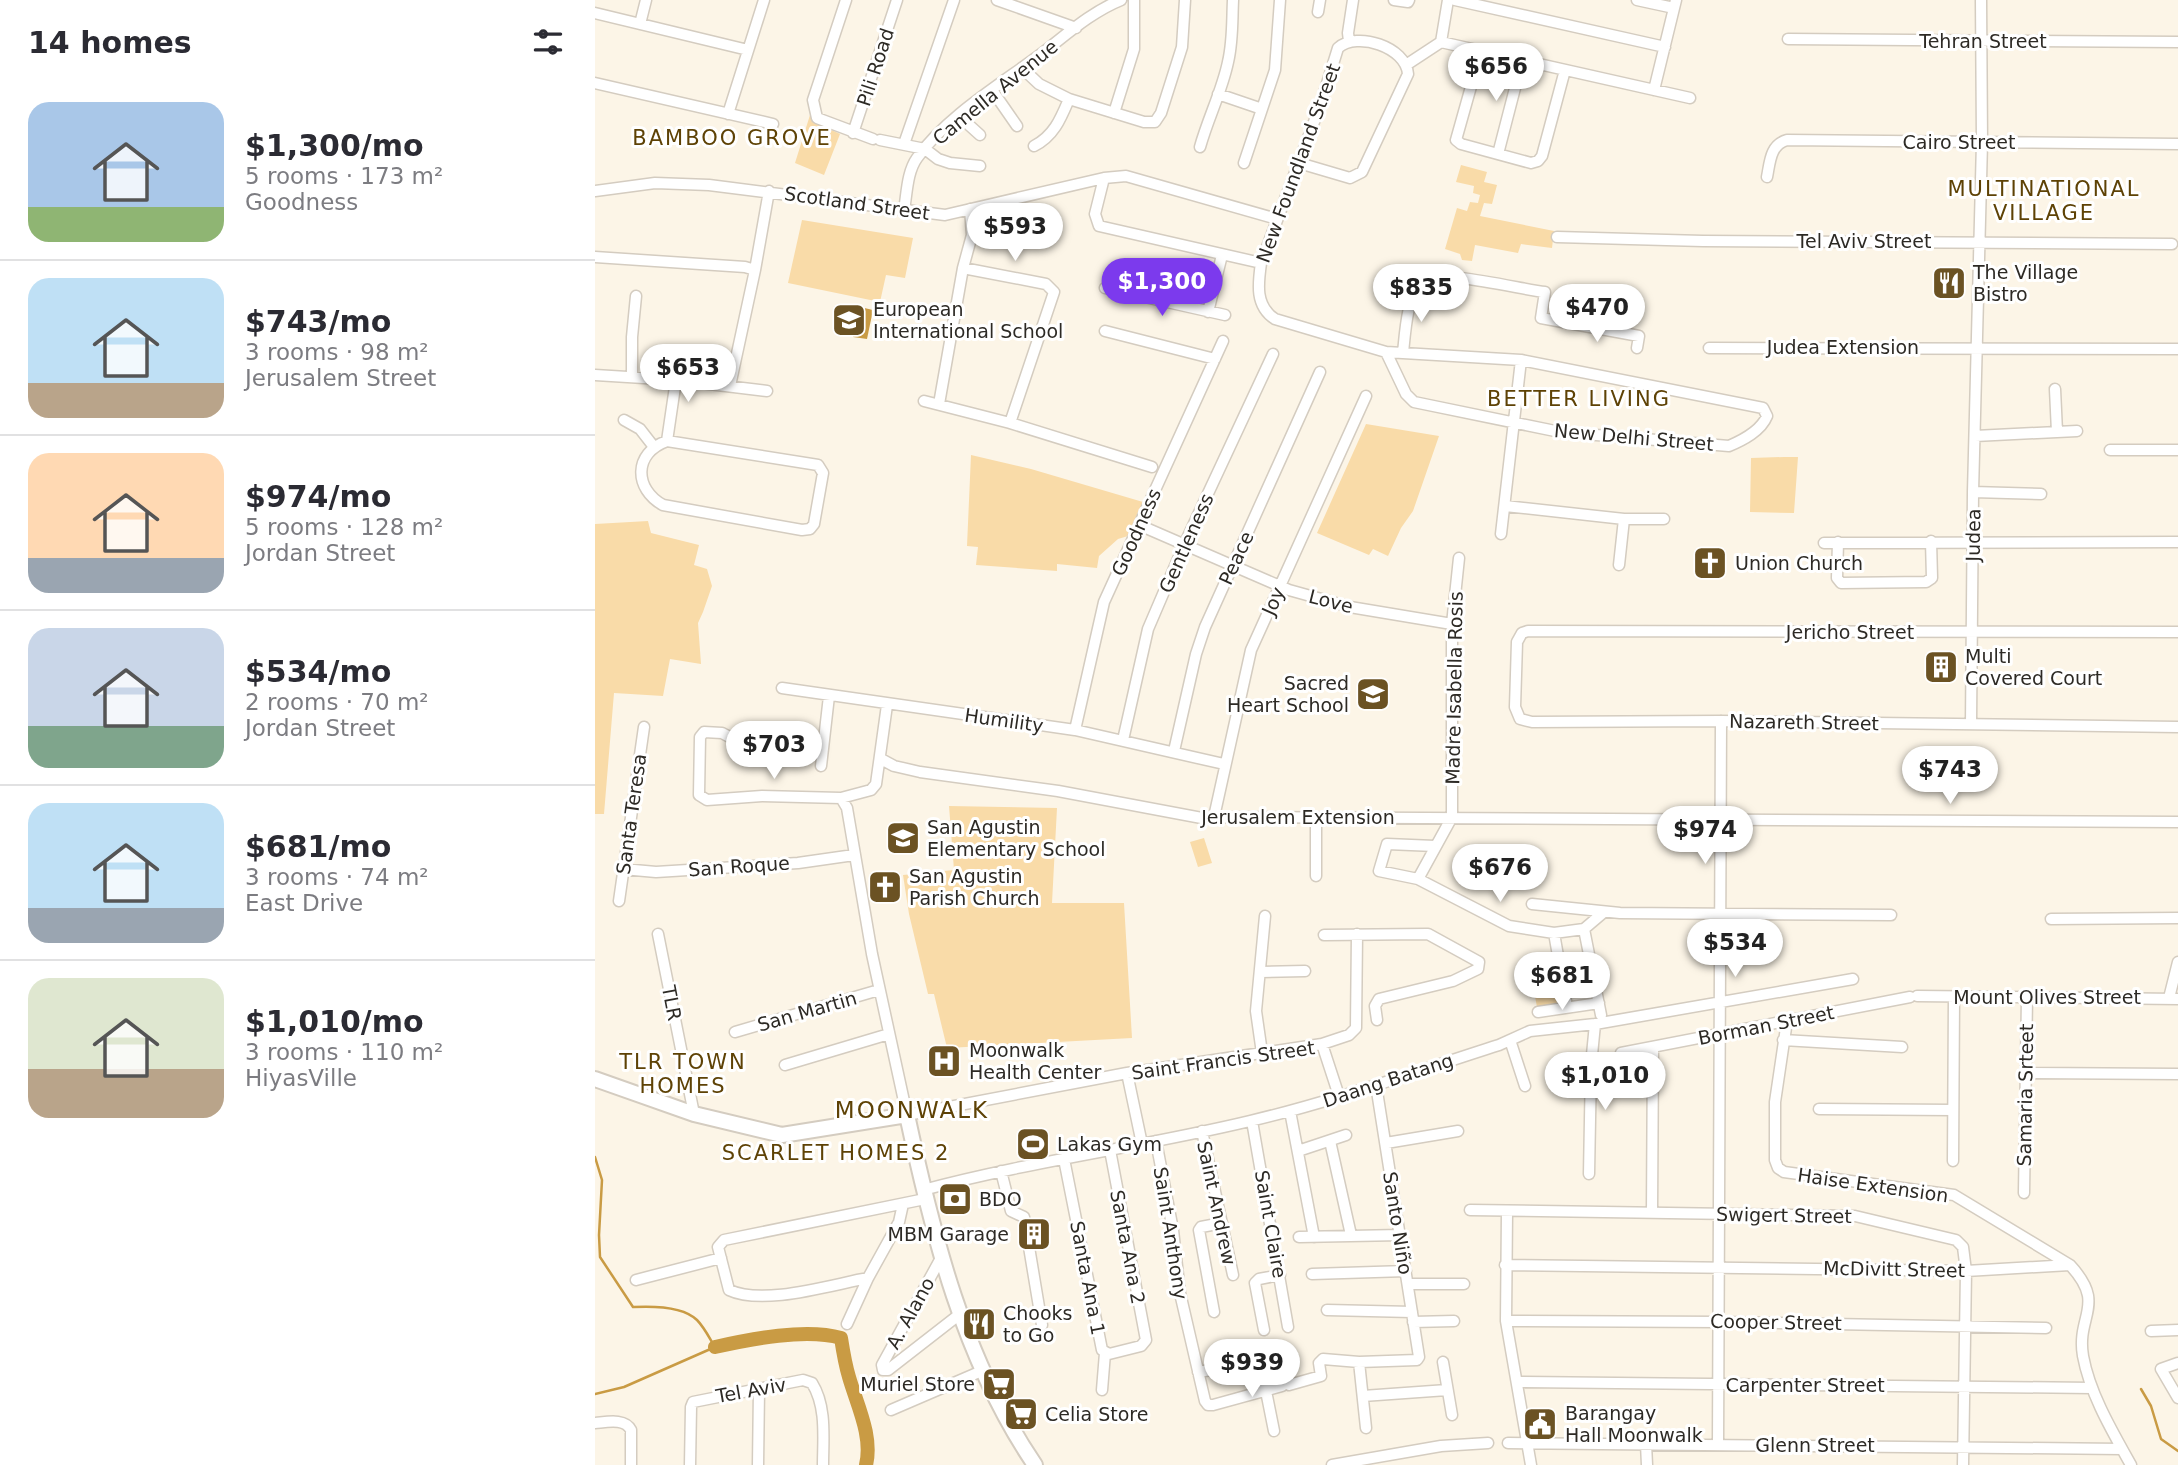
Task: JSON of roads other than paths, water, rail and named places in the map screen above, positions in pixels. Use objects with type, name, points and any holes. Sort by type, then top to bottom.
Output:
[{"type":"main road","points":[[595,1079],[694,1114],[782,1135],[907,1115],[924,1195],[960,1314],[1004,1416],[1035,1465]]},
{"type":"street","points":[[640,24],[646,0]]},
{"type":"street","points":[[728,114],[764,0]]},
{"type":"street","name":"Pili Road","points":[[853,133],[897,0]]},
{"type":"street","points":[[904,144],[954,0]]},
{"type":"street","points":[[997,0],[1076,28]]},
{"type":"street","name":"Camella Avenue","points":[[904,210],[910,173],[915,160],[925,149],[992,90],[1100,10],[1121,0]]},
{"type":"street","points":[[1114,113],[1134,49],[1134,0]]},
{"type":"street","points":[[1022,68],[1039,85],[1069,99],[1144,122],[1155,122],[1182,47],[1185,0]]},
{"type":"street","points":[[1200,147],[1207,118],[1218,94],[1230,53],[1233,0]]},
{"type":"street","points":[[1244,163],[1275,70],[1280,0]]},
{"type":"street","points":[[1318,12],[1320,0]]},
{"type":"street","points":[[1299,163],[1350,178],[1359,175],[1408,74],[1406,65],[1397,52],[1386,47],[1349,41],[1353,0]]},
{"type":"street","points":[[1394,0],[1409,0]]},
{"type":"street","points":[[1441,42],[1448,0]]},
{"type":"street","points":[[1455,0],[1665,47]]},
{"type":"street","points":[[1637,0],[1675,4],[1654,90]]},
{"type":"street","name":"Judea","points":[[1971,724],[1973,492],[1982,142],[1980,0]]},
{"type":"street","points":[[843,1],[813,100],[817,118],[876,140],[925,149],[943,162],[980,166]]},
{"type":"street","points":[[595,13],[748,50]]},
{"type":"street","name":"Tehran Street","points":[[1788,39],[2178,42]]},
{"type":"street","name":"New Foundland Street","points":[[1349,41],[1338,48],[1299,163],[1261,262],[1259,297],[1262,308],[1271,317],[1280,322],[1386,352],[1521,360],[1763,408]]},
{"type":"street","points":[[1406,65],[1441,42],[1691,98]]},
{"type":"street","points":[[1481,51],[1456,140],[1461,144],[1531,163],[1540,159],[1565,70]]},
{"type":"street","points":[[1498,154],[1522,61]]},
{"type":"street","points":[[595,83],[773,124]]},
{"type":"street","points":[[992,90],[1017,126]]},
{"type":"street","points":[[1218,94],[1262,109]]},
{"type":"street","points":[[1034,146],[1049,136],[1069,99]]},
{"type":"street","points":[[960,116],[979,135]]},
{"type":"street","name":"Cairo Street","points":[[1767,177],[1773,148],[1787,141],[2178,144]]},
{"type":"street","name":"Scotland Street","points":[[595,191],[655,183],[709,185],[945,215],[1119,176],[1133,177],[1277,219]]},
{"type":"street","points":[[1104,178],[1094,214],[1100,226],[1261,262]]},
{"type":"street","points":[[730,386],[769,191]]},
{"type":"street","points":[[939,404],[963,268],[972,235],[970,209]]},
{"type":"street","name":"Tel Aviv Street","points":[[1557,237],[1703,241],[2172,244]]},
{"type":"street","points":[[1208,312],[1222,255]]},
{"type":"street","points":[[595,257],[711,264],[755,270]]},
{"type":"street","points":[[963,268],[1046,284],[1054,292],[1010,423]]},
{"type":"street","points":[[1403,353],[1408,313],[1417,289],[1423,281],[1431,277],[1479,280],[1545,292],[1541,318],[1639,336],[1637,348]]},
{"type":"street","points":[[1105,288],[1225,315]]},
{"type":"street","points":[[632,377],[636,296]]},
{"type":"street","points":[[1105,331],[1215,359]]},
{"type":"street","name":"Goodness","points":[[1075,730],[1104,602],[1223,341]]},
{"type":"street","name":"Judea Extension","points":[[1709,348],[2178,349]]},
{"type":"street","name":"New Delhi Street","points":[[1386,352],[1406,394],[1414,402],[1560,432],[1728,446],[1742,441],[1764,423],[1767,416],[1763,408]]},
{"type":"street","name":"Gentleness","points":[[1123,740],[1145,640],[1184,545],[1273,354]]},
{"type":"street","points":[[1501,534],[1521,360]]},
{"type":"street","name":"Peace","points":[[1174,751],[1199,641],[1321,372]]},
{"type":"street","points":[[595,375],[676,380],[767,391]]},
{"type":"street","points":[[667,441],[676,380]]},
{"type":"street","points":[[2055,389],[2057,432]]},
{"type":"street","name":"Joy","points":[[1214,817],[1251,650],[1366,396]]},
{"type":"street","points":[[924,401],[1010,423],[1152,467]]},
{"type":"street","points":[[624,420],[640,429],[654,447]]},
{"type":"street","points":[[1975,436],[2077,431]]},
{"type":"street","points":[[667,441],[818,465],[823,473],[814,524],[810,529],[802,530],[663,505],[645,489],[642,477],[647,453],[667,441]]},
{"type":"street","points":[[2110,450],[2178,450]]},
{"type":"street","points":[[1973,492],[2041,494]]},
{"type":"street","points":[[1505,506],[1624,519],[1664,520]]},
{"type":"street","points":[[1619,565],[1624,519]]},
{"type":"street","name":"Love","points":[[1139,525],[1279,586],[1350,607],[1452,624]]},
{"type":"street","points":[[1838,542],[1837,578],[1842,583],[1926,582],[1932,578],[1931,541]]},
{"type":"street","points":[[1824,543],[2178,542]]},
{"type":"street","name":"Madre Isabella Rosis","points":[[1452,817],[1452,624],[1459,558]]},
{"type":"street","name":"Jericho Street","points":[[1522,633],[2178,632]]},
{"type":"street","name":"Nazareth Street","points":[[1522,633],[1517,642],[1515,707],[1520,719],[1525,721],[2178,727]]},
{"type":"street","name":"Humility","points":[[782,688],[1075,730],[1224,764]]},
{"type":"street","points":[[821,766],[829,696]]},
{"type":"street","points":[[804,755],[758,752],[722,733],[704,732],[700,737],[700,798],[841,798],[874,789],[881,759],[887,705]]},
{"type":"street","points":[[1718,1444],[1721,721]]},
{"type":"street","name":"Santa Teresa","points":[[618,901],[644,727]]},
{"type":"street","name":"Jerusalem Extension","points":[[881,759],[894,766],[920,772],[1058,791],[1204,819],[1452,817],[2178,822]]},
{"type":"street","points":[[841,798],[846,803],[853,855],[879,990],[907,1115]]},
{"type":"street","points":[[1316,817],[1316,876]]},
{"type":"street","points":[[1418,879],[1452,817]]},
{"type":"street","points":[[1435,846],[1385,846],[1379,871],[1418,879],[1509,926],[1554,933],[1584,929],[1604,912]]},
{"type":"street","name":"San Roque","points":[[623,869],[648,872],[797,863],[853,855]]},
{"type":"street","points":[[1532,904],[1604,912],[1891,915]]},
{"type":"street","points":[[1262,1053],[1256,1011],[1265,916]]},
{"type":"street","points":[[2051,919],[2178,918]]},
{"type":"street","points":[[1584,929],[1599,1003],[1591,1065],[1589,1174]]},
{"type":"street","points":[[1554,933],[1567,1007]]},
{"type":"street","name":"TLR","points":[[658,934],[694,1114]]},
{"type":"street","points":[[1322,1044],[1355,1031],[1357,934]]},
{"type":"street","points":[[1324,935],[1428,934],[1477,960],[1480,965],[1476,971],[1453,981],[1379,999],[1375,1006],[1377,1020]]},
{"type":"street","points":[[2174,998],[2178,962]]},
{"type":"street","points":[[1261,972],[1305,971]]},
{"type":"street","name":"Daang Batang","points":[[721,1258],[718,1247],[725,1240],[903,1204],[1001,1171],[1252,1121],[1376,1085],[1530,1031],[1720,1003],[1853,979]]},
{"type":"street","name":"San Martin","points":[[735,1032],[879,990]]},
{"type":"street","name":"Mount Olives Street","points":[[1913,997],[2174,998]]},
{"type":"street","name":"Borman Street","points":[[1622,1053],[1913,997]]},
{"type":"street","points":[[1953,1161],[1954,997]]},
{"type":"street","name":"Samaria Srteet","points":[[2024,1194],[2027,997]]},
{"type":"street","points":[[1538,1012],[1599,1003]]},
{"type":"street","points":[[1787,1021],[1783,1040],[1902,1047]]},
{"type":"street","points":[[785,1065],[889,1034]]},
{"type":"street","points":[[1510,1040],[1525,1086]]},
{"type":"street","name":"Haise Extension","points":[[1783,1040],[1775,1102],[1775,1160],[1778,1168],[1784,1172],[1954,1195],[2070,1265],[2083,1280],[2090,1299],[2083,1346],[2092,1388],[2130,1465]]},
{"type":"street","name":"Saint Francis Street","points":[[907,1115],[1127,1073],[1322,1044],[1339,1096]]},
{"type":"street","points":[[1652,1212],[1653,1047]]},
{"type":"street","points":[[1127,1073],[1142,1144]]},
{"type":"street","points":[[2026,1073],[2178,1074]]},
{"type":"street","name":"Santo Niño","points":[[1359,1362],[1417,1360],[1419,1357],[1376,1085]]},
{"type":"street","points":[[1819,1109],[1953,1110]]},
{"type":"street","points":[[1290,1111],[1314,1237]]},
{"type":"street","name":"Saint Claire","points":[[1252,1121],[1288,1327]]},
{"type":"street","name":"Saint Andrew","points":[[1202,1131],[1233,1275]]},
{"type":"street","points":[[1386,1143],[1458,1131]]},
{"type":"street","points":[[1298,1150],[1346,1135]]},
{"type":"street","points":[[1331,1141],[1351,1235]]},
{"type":"street","name":"Saint Anthony","points":[[1156,1142],[1173,1230],[1180,1293],[1208,1405],[1266,1391]]},
{"type":"street","name":"Santa Ana 2","points":[[1110,1150],[1145,1343]]},
{"type":"street","name":"Santa Ana 1","points":[[1064,1159],[1102,1349],[1109,1354],[1145,1343]]},
{"type":"street","points":[[1001,1171],[1011,1211],[1024,1217],[1042,1325]]},
{"type":"street","points":[[847,1324],[868,1278],[896,1229],[903,1204]]},
{"type":"street","name":"Swigert Street","points":[[1470,1210],[1864,1217],[1956,1240],[1963,1247],[1966,1271],[1963,1465]]},
{"type":"street","points":[[1507,1212],[1506,1321],[1531,1465]]},
{"type":"street","points":[[1214,1312],[1199,1231],[1201,1227],[1222,1223]]},
{"type":"street","points":[[1299,1237],[1401,1235]]},
{"type":"street","points":[[636,1279],[721,1258],[729,1290],[744,1296],[774,1296],[868,1278]]},
{"type":"street","name":"A. Alano","points":[[941,1258],[904,1322],[882,1369],[888,1370],[960,1314]]},
{"type":"street","name":"McDivitt Street","points":[[1505,1265],[1966,1271],[2070,1265]]},
{"type":"street","points":[[1312,1274],[1406,1271]]},
{"type":"street","points":[[1264,1330],[1255,1283],[1257,1280],[1280,1275]]},
{"type":"street","points":[[1408,1284],[1464,1284]]},
{"type":"street","points":[[1327,1310],[1454,1321]]},
{"type":"street","name":"Cooper Street","points":[[1506,1321],[2046,1328]]},
{"type":"street","points":[[2151,1331],[2178,1330]]},
{"type":"street","points":[[1102,1390],[1105,1353]]},
{"type":"street","points":[[1266,1391],[1321,1376],[1321,1360],[1359,1362],[1366,1428]]},
{"type":"street","points":[[1443,1362],[1452,1415]]},
{"type":"street","points":[[2178,1363],[2161,1369],[2178,1398]]},
{"type":"street","points":[[1198,1372],[1226,1366],[1254,1373],[1262,1380],[1266,1391],[1275,1431]]},
{"type":"street","points":[[891,1410],[983,1370]]},
{"type":"street","name":"Tel Aviv","points":[[690,1465],[693,1402],[808,1381],[816,1389],[822,1417],[823,1465]]},
{"type":"street","name":"Carpenter Street","points":[[1517,1382],[2092,1388]]},
{"type":"street","points":[[758,1465],[759,1390]]},
{"type":"street","points":[[1363,1396],[1447,1390]]},
{"type":"street","points":[[595,1423],[623,1422],[629,1425],[631,1465]]},
{"type":"street","name":"Glenn Street","points":[[1508,1443],[1526,1441],[2122,1448]]},
{"type":"street","points":[[1332,1465],[1441,1446],[1489,1443]]},
{"type":"street","points":[[1646,1444],[1647,1465]]},
{"type":"waterway","points":[[595,1157],[602,1180],[600,1257],[633,1307],[667,1308],[691,1315],[702,1326],[715,1347],[624,1387],[595,1394]]},
{"type":"waterway","points":[[715,1347],[795,1334],[841,1338],[866,1432],[866,1465]]},
{"type":"waterway","points":[[2141,1389],[2151,1406],[2161,1439],[2178,1451]]},
{"type":"place","name":"The Village Bistro","points":[[1949,283]]},
{"type":"place","name":"European International School","points":[[849,320]]},
{"type":"place","name":"Union Church","points":[[1710,563]]},
{"type":"place","name":"Multi Covered Court","points":[[1941,667]]},
{"type":"place","name":"Sacred Heart School","points":[[1373,694]]},
{"type":"place","name":"San Agustin Elementary School","points":[[903,838]]},
{"type":"place","name":"San Agustin Parish Church","points":[[885,887]]},
{"type":"place","name":"Moonwalk Health Center","points":[[944,1061]]},
{"type":"place","name":"Lakas Gym","points":[[1033,1144]]},
{"type":"place","name":"BDO","points":[[955,1199]]},
{"type":"place","name":"MBM Garage","points":[[1034,1234]]},
{"type":"place","name":"Chooks to Go","points":[[979,1324]]},
{"type":"place","name":"Muriel Store","points":[[999,1384]]},
{"type":"place","name":"Celia Store","points":[[1021,1414]]},
{"type":"place","name":"Barangay Hall Moonwalk","points":[[1540,1424]]},
{"type":"district","name":"BAMBOO GROVE","points":[[732,138]]},
{"type":"district","name":"MULTINATIONAL VILLAGE","points":[[2044,201]]},
{"type":"district","name":"BETTER LIVING","points":[[1579,399]]},
{"type":"district","name":"TLR TOWN HOMES","points":[[683,1074]]},
{"type":"district","name":"MOONWALK","points":[[912,1110]]},
{"type":"district","name":"SCARLET HOMES 2","points":[[836,1153]]}]
